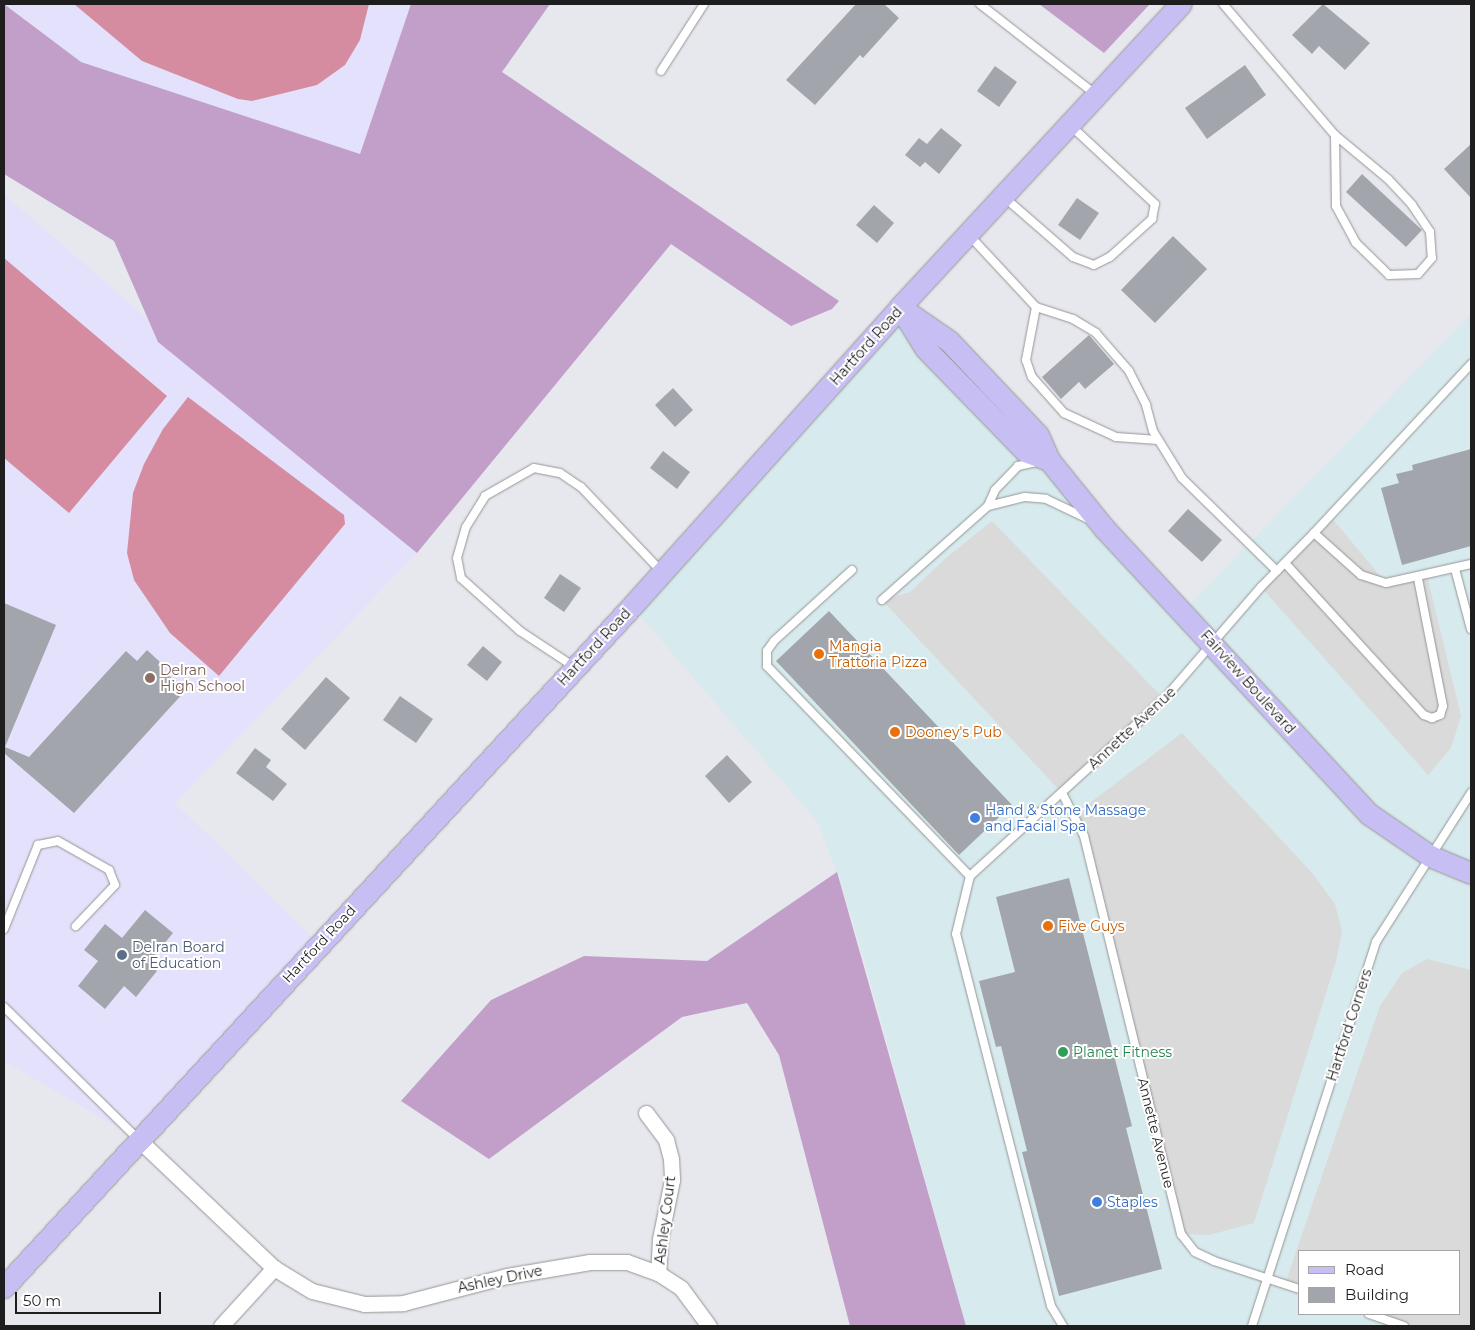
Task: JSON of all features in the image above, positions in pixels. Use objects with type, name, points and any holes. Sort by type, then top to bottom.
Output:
[{"type":"main road","name":"Hartford Road","points":[[4,1287],[575,668],[900,307],[1181,4]]},
{"type":"main road","points":[[900,307],[931,355],[1025,451],[1049,460]]},
{"type":"main road","name":"Fairview Boulevard","points":[[1049,460],[1104,528],[1369,814],[1430,856],[1471,873]]},
{"type":"street","name":"Ashley Court","points":[[646,1113],[666,1140],[671,1159],[672,1180],[660,1239],[658,1273]]},
{"type":"street","name":"Ashley Drive","points":[[139,1140],[274,1268],[312,1291],[364,1304],[403,1303],[507,1276],[590,1262],[627,1262],[658,1273],[681,1288],[709,1326]]},
{"type":"street","points":[[221,1326],[274,1268]]},
{"type":"lane","points":[[661,71],[704,4]]},
{"type":"lane","points":[[980,4],[1097,96]]},
{"type":"lane","points":[[1223,4],[1335,135],[1388,179],[1430,232],[1432,258],[1418,274],[1389,275],[1356,243],[1336,206],[1335,135]]},
{"type":"lane","points":[[1004,196],[1073,257],[1094,264],[1110,257],[1152,219],[1155,204],[1070,124]]},
{"type":"lane","points":[[968,235],[1036,307],[1073,319],[1096,333],[1129,371],[1158,440],[1182,478],[1277,571]]},
{"type":"lane","points":[[1036,307],[1026,360],[1032,377],[1064,413],[1116,436],[1158,440]]},
{"type":"lane","name":"Annette Avenue","points":[[1298,1289],[1195,1252],[1181,1234],[1084,836],[1062,794],[1164,699],[1214,645],[1277,571],[1471,364]]},
{"type":"lane","points":[[882,600],[988,506],[995,490],[1018,466],[1049,460]]},
{"type":"lane","points":[[575,668],[520,631],[461,578],[458,558],[466,527],[485,496],[534,468],[560,473],[582,487],[662,572]]},
{"type":"lane","points":[[988,506],[1025,497],[1046,499],[1104,528]]},
{"type":"lane","points":[[1314,533],[1361,575],[1386,583],[1418,578],[1471,564]]},
{"type":"lane","points":[[1285,563],[1424,715],[1432,718],[1440,715],[1443,706],[1418,578]]},
{"type":"lane","points":[[1455,569],[1471,629]]},
{"type":"lane","points":[[852,570],[774,641],[767,651],[767,666],[970,876]]},
{"type":"lane","name":"Hartford Corners","points":[[1252,1326],[1376,942],[1471,793]]},
{"type":"lane","points":[[1062,794],[970,876],[956,934],[1051,1306],[1063,1326]]},
{"type":"lane","points":[[4,929],[38,845],[58,840],[109,870],[115,885],[76,926]]},
{"type":"lane","points":[[4,1007],[139,1140]]},
{"type":"lane","points":[[1372,1315],[1404,1326]]},
{"type":"shaded area","points":[[4,4],[81,62],[360,154],[411,4],[550,4],[502,72],[839,301],[832,309],[791,326],[671,244],[417,553],[158,342],[114,241],[4,174]]},
{"type":"shaded area","points":[[6,4],[411,4],[360,154],[81,62]]},
{"type":"shaded area","points":[[74,4],[369,4],[360,40],[345,65],[317,85],[252,101],[238,99],[142,61]]},
{"type":"shaded area","points":[[1039,4],[1150,4],[1104,53]]},
{"type":"shaded area","name":"Delran High School","points":[[4,194],[417,553],[175,803],[319,944],[139,1140],[4,1061]]},
{"type":"shaded area","points":[[4,258],[167,396],[69,513],[4,458]]},
{"type":"shaded area","points":[[900,307],[1184,611],[1471,314],[1471,1326],[966,1326],[852,916],[819,824],[632,606]]},
{"type":"shaded area","points":[[188,397],[344,515],[345,524],[219,676],[170,633],[134,580],[127,553],[133,493],[144,464],[163,429]]},
{"type":"shaded area","points":[[1330,516],[1386,583],[1427,576],[1461,716],[1451,748],[1428,775],[1261,587]]},
{"type":"shaded area","points":[[992,521],[1164,699],[1062,793],[882,600],[910,592],[947,557]]},
{"type":"shaded area","points":[[1182,733],[1313,874],[1335,904],[1342,931],[1336,961],[1254,1223],[1209,1235],[1181,1234],[1084,836],[1074,815]]},
{"type":"shaded area","points":[[837,872],[966,1326],[850,1326],[779,1055],[747,1003],[682,1017],[489,1159],[401,1101],[491,1000],[584,956],[707,961]]},
{"type":"shaded area","points":[[1427,959],[1471,970],[1471,1326],[1404,1326],[1372,1315],[1460,1315],[1460,1250],[1298,1250],[1298,1289],[1285,1284],[1380,1006],[1402,973]]},
{"type":"building","points":[[856,4],[884,4],[899,18],[863,58],[860,55],[815,105],[786,80]]},
{"type":"building","points":[[1323,4],[1370,43],[1345,70],[1319,46],[1312,54],[1292,35]]},
{"type":"building","points":[[1245,65],[1266,95],[1207,139],[1185,108]]},
{"type":"building","points":[[995,66],[1017,82],[999,107],[977,91]]},
{"type":"building","points":[[941,128],[962,145],[939,174],[925,162],[920,167],[905,155],[919,138],[927,144]]},
{"type":"building","points":[[1471,144],[1471,198],[1444,169]]},
{"type":"building","points":[[1362,174],[1422,230],[1406,247],[1346,192]]},
{"type":"building","points":[[1077,198],[1099,213],[1080,240],[1058,225]]},
{"type":"building","points":[[874,205],[894,223],[877,243],[856,225]]},
{"type":"building","points":[[1173,236],[1207,269],[1155,323],[1121,290]]},
{"type":"building","points":[[1089,335],[1114,364],[1085,389],[1079,382],[1061,399],[1042,377]]},
{"type":"building","points":[[673,388],[693,410],[675,427],[655,405]]},
{"type":"building","points":[[1471,449],[1471,546],[1402,565],[1381,488],[1399,483],[1396,474],[1413,470],[1412,465]]},
{"type":"building","points":[[663,451],[690,472],[677,489],[650,468]]},
{"type":"building","points":[[1188,509],[1222,540],[1202,562],[1168,531]]},
{"type":"building","points":[[560,574],[581,588],[564,612],[544,598]]},
{"type":"building","points":[[4,603],[56,625],[5,747],[29,757],[126,651],[137,661],[147,650],[160,662],[158,665],[185,691],[74,813],[4,753]]},
{"type":"building","points":[[829,611],[1012,805],[959,855],[776,661]]},
{"type":"building","points":[[483,646],[502,662],[487,681],[467,665]]},
{"type":"building","points":[[326,677],[350,698],[305,750],[281,729]]},
{"type":"building","points":[[400,696],[433,719],[416,743],[383,720]]},
{"type":"building","points":[[255,748],[271,760],[266,767],[287,784],[273,801],[236,773]]},
{"type":"building","points":[[727,755],[752,782],[729,803],[705,776]]},
{"type":"building","points":[[1069,878],[1132,1126],[1126,1128],[1162,1269],[1059,1296],[1022,1152],[1027,1151],[1001,1046],[996,1047],[979,981],[1015,972],[996,897]]},
{"type":"building","name":"Delran Board of Education","points":[[145,910],[173,933],[148,963],[157,971],[136,997],[124,986],[105,1009],[78,986],[98,961],[84,950],[105,924],[122,938]]},
{"type":"place","name":"Mangia Trattoria Pizza","points":[[819,654]]},
{"type":"place","name":"Delran High School","points":[[150,678]]},
{"type":"place","name":"Dooney's Pub","points":[[895,732]]},
{"type":"place","name":"Hand & Stone Massage and Facial Spa","points":[[975,818]]},
{"type":"place","name":"Five Guys","points":[[1048,926]]},
{"type":"place","name":"Delran Board of Education","points":[[122,955]]},
{"type":"place","name":"Planet Fitness","points":[[1063,1052]]},
{"type":"place","name":"Staples","points":[[1097,1202]]}]
